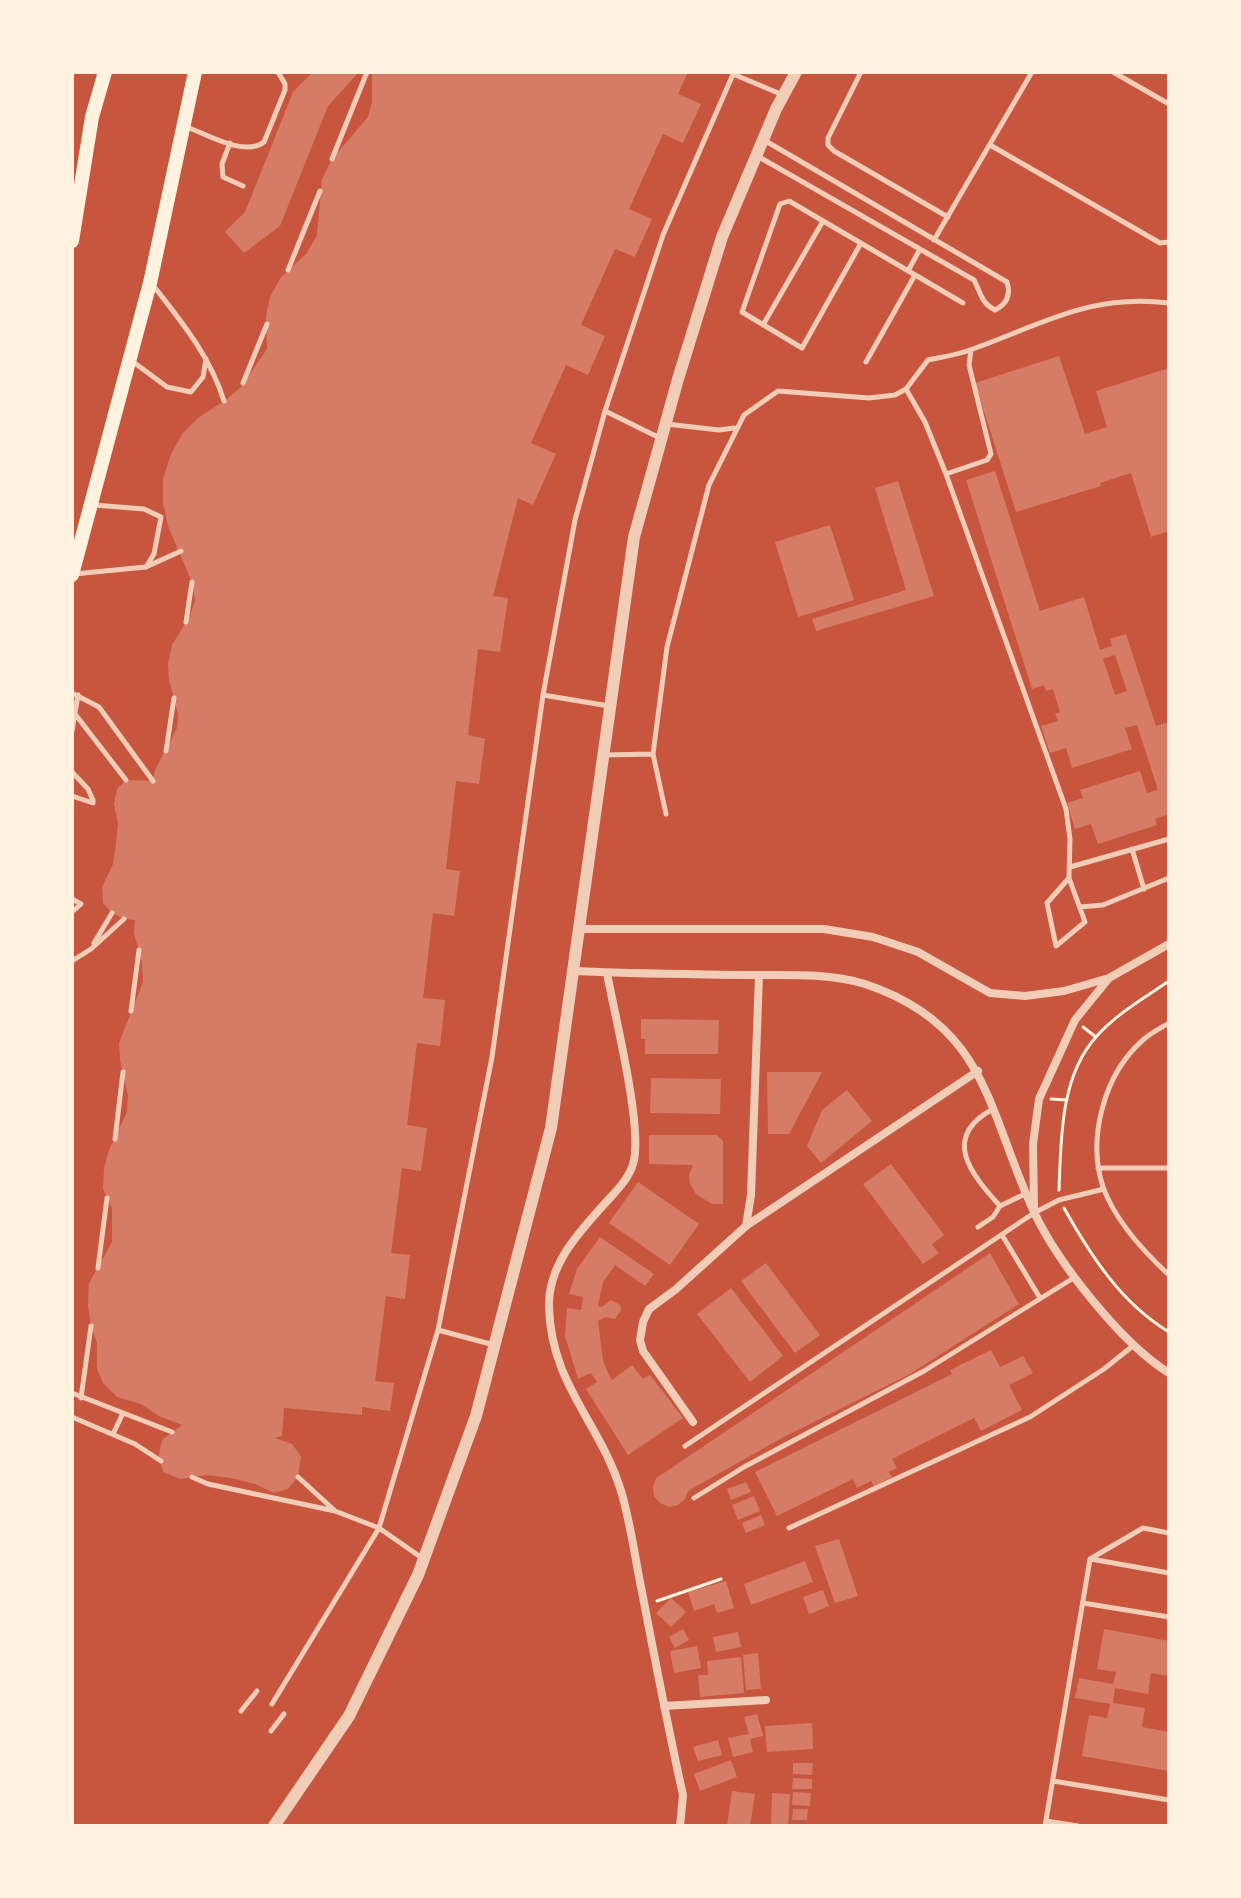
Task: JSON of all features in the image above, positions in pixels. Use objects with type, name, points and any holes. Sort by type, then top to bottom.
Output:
[{"type":"main road","points":[[72,241],[92,117],[105,72]]},
{"type":"main road","points":[[72,574],[150,283],[195,72]]},
{"type":"street","points":[[274,1826],[349,1716],[424,1559],[476,1416],[551,1128],[634,537],[722,237],[783,95],[796,72]]},
{"type":"street","points":[[580,929],[824,929],[873,937],[918,952],[990,993],[1013,995],[1064,991],[1109,978],[1169,944]]},
{"type":"street","points":[[575,971],[835,979],[863,984],[903,1001],[933,1020],[961,1046],[978,1071],[1034,1213],[1075,1277],[1116,1327],[1169,1373]]},
{"type":"street","points":[[607,973],[632,1113],[634,1162],[620,1186],[574,1238],[553,1273],[549,1328],[557,1362],[569,1390],[613,1466],[622,1496],[683,1795],[680,1826]]},
{"type":"street","points":[[746,1226],[751,1195],[759,975]]},
{"type":"street","points":[[1034,1213],[1033,1144],[1039,1099],[1075,1020],[1109,978]]},
{"type":"street","points":[[693,1422],[643,1351],[640,1340],[649,1309],[675,1290],[746,1226],[978,1071]]},
{"type":"street","points":[[664,1706],[766,1700]]},
{"type":"lane","points":[[183,126],[245,148],[260,146],[285,90],[278,72]]},
{"type":"lane","points":[[332,159],[367,72]]},
{"type":"lane","points":[[861,72],[828,138],[828,145],[948,217]]},
{"type":"lane","points":[[934,240],[1032,72]]},
{"type":"lane","points":[[1113,72],[1169,104]]},
{"type":"lane","points":[[272,1704],[379,1528],[438,1330],[492,1057],[543,695],[575,520],[605,411],[663,235],[734,73],[783,95]]},
{"type":"lane","points":[[756,156],[974,280],[981,300],[988,306],[995,310],[1004,305],[1008,298],[1007,282],[763,140]]},
{"type":"lane","points":[[230,143],[222,164],[223,177],[243,186]]},
{"type":"lane","points":[[990,145],[1160,243],[1169,242]]},
{"type":"lane","points":[[288,270],[320,191]]},
{"type":"lane","points":[[861,243],[802,348],[745,315],[742,307],[780,204],[789,201],[861,243],[908,271],[963,303]]},
{"type":"lane","points":[[763,325],[823,221]]},
{"type":"lane","points":[[908,271],[920,249]]},
{"type":"lane","points":[[866,362],[915,275]]},
{"type":"lane","points":[[150,283],[186,327],[217,377],[224,401]]},
{"type":"lane","points":[[666,814],[653,754],[667,647],[709,485],[744,415],[778,391],[869,398],[895,395],[906,389],[928,360],[971,350],[1075,309],[1105,302],[1169,303]]},
{"type":"lane","points":[[243,383],[267,324]]},
{"type":"lane","points":[[946,474],[987,460],[991,454],[969,365],[971,350]]},
{"type":"lane","points":[[131,360],[167,387],[191,392],[203,377],[206,359]]},
{"type":"lane","points":[[906,389],[925,422],[946,474],[1066,809],[1069,878],[1084,925],[1056,946],[1047,903],[1069,878]]},
{"type":"lane","points":[[605,411],[661,438]]},
{"type":"lane","points":[[666,424],[719,430],[735,428]]},
{"type":"lane","points":[[91,504],[144,509],[159,514],[160,531],[154,554],[146,567]]},
{"type":"lane","points":[[72,574],[146,567],[181,551]]},
{"type":"lane","points":[[186,622],[192,582]]},
{"type":"lane","points":[[72,731],[75,694],[99,707],[153,781]]},
{"type":"lane","points":[[543,695],[609,706]]},
{"type":"lane","points":[[166,751],[174,698]]},
{"type":"lane","points":[[75,714],[126,780]]},
{"type":"lane","points":[[602,755],[653,754]]},
{"type":"lane","points":[[72,772],[91,794],[93,803],[72,796]]},
{"type":"lane","points":[[1069,867],[1169,839]]},
{"type":"lane","points":[[1132,849],[1144,889]]},
{"type":"lane","points":[[1080,907],[1103,905],[1169,878]]},
{"type":"lane","points":[[72,899],[81,904],[72,912]]},
{"type":"lane","points":[[91,949],[112,913]]},
{"type":"lane","points":[[72,961],[91,949],[124,919]]},
{"type":"lane","points":[[131,1011],[139,950]]},
{"type":"lane","points":[[1169,1023],[1144,1039],[1122,1065],[1103,1104],[1097,1143],[1098,1168],[1118,1217],[1169,1275]]},
{"type":"lane","points":[[115,1139],[123,1072]]},
{"type":"lane","points":[[993,1108],[966,1129],[962,1144],[984,1188],[1000,1206]]},
{"type":"lane","points":[[1098,1168],[1169,1168]]},
{"type":"lane","points":[[685,1446],[1034,1213],[1059,1200],[1104,1189]]},
{"type":"lane","points":[[978,1227],[993,1217],[1000,1206],[1027,1193]]},
{"type":"lane","points":[[98,1268],[107,1198]]},
{"type":"lane","points":[[1002,1235],[1040,1298]]},
{"type":"lane","points":[[694,1498],[744,1467],[924,1371],[1075,1277]]},
{"type":"lane","points":[[81,1398],[91,1326]]},
{"type":"lane","points":[[438,1330],[494,1345]]},
{"type":"lane","points":[[789,1528],[1030,1417],[1104,1369],[1135,1344]]},
{"type":"lane","points":[[72,1393],[172,1432]]},
{"type":"lane","points":[[113,1434],[123,1413]]},
{"type":"lane","points":[[72,1417],[135,1444],[161,1461]]},
{"type":"lane","points":[[192,1477],[208,1484],[335,1511],[379,1528],[424,1559]]},
{"type":"lane","points":[[298,1477],[335,1511]]},
{"type":"lane","points":[[1160,1531],[1169,1526]]},
{"type":"lane","points":[[1090,1559],[1143,1528],[1169,1533]]},
{"type":"lane","points":[[1090,1559],[1169,1573]]},
{"type":"lane","points":[[1078,1826],[1046,1823],[1090,1559]]},
{"type":"lane","points":[[1083,1603],[1169,1617]]},
{"type":"lane","points":[[241,1711],[257,1691]]},
{"type":"lane","points":[[271,1731],[284,1714]]},
{"type":"lane","points":[[1053,1781],[1169,1800]]},
{"type":"path","points":[[1118,1016],[1169,981]]},
{"type":"path","points":[[644,1605],[721,1579]]},
{"type":"building","points":[[313,72],[359,72],[328,106],[280,226],[244,253],[225,232],[245,212],[293,92]]},
{"type":"building","points":[[372,72],[688,72],[678,94],[701,104],[683,143],[663,134],[629,209],[652,219],[635,257],[615,249],[581,325],[605,336],[588,375],[566,365],[531,443],[556,454],[533,505],[518,498],[493,596],[508,598],[500,652],[478,649],[468,735],[485,739],[479,784],[456,781],[446,869],[460,871],[454,916],[433,913],[423,998],[445,1000],[440,1046],[417,1043],[407,1125],[427,1128],[421,1171],[402,1168],[391,1253],[410,1255],[405,1299],[386,1296],[375,1381],[394,1383],[390,1411],[362,1407],[362,1415],[284,1408],[282,1436],[275,1438],[292,1444],[301,1456],[298,1477],[288,1489],[274,1493],[231,1478],[206,1475],[180,1479],[163,1472],[159,1455],[162,1440],[182,1425],[159,1416],[141,1404],[117,1397],[103,1383],[97,1369],[97,1343],[88,1305],[89,1283],[112,1242],[112,1208],[103,1189],[104,1168],[127,1112],[128,1096],[119,1043],[143,982],[142,963],[134,933],[135,920],[112,913],[103,903],[102,887],[113,864],[118,824],[114,804],[117,789],[126,780],[153,781],[155,770],[177,728],[178,714],[168,664],[172,645],[190,616],[195,600],[192,582],[168,526],[163,503],[163,479],[171,454],[183,433],[198,418],[240,388],[267,349],[266,316],[270,297],[281,277],[307,253],[317,235],[322,179],[332,159],[368,117],[372,102]]},
{"type":"building","points":[[1059,356],[1085,434],[1107,427],[1096,391],[1169,368],[1169,531],[1151,537],[1131,473],[1100,483],[1101,486],[1016,512],[975,383]]},
{"type":"building","points":[[995,471],[1040,611],[1084,597],[1100,650],[1112,646],[1110,639],[1126,634],[1156,726],[1169,722],[1169,814],[1155,819],[1157,825],[1098,844],[1091,824],[1075,829],[1067,803],[1083,798],[1080,790],[1140,771],[1147,793],[1158,790],[1137,725],[1125,728],[1132,749],[1072,768],[1066,748],[1050,753],[1041,726],[1058,721],[1055,714],[1060,712],[1053,689],[1046,691],[1044,685],[1032,689],[966,480]],"holes":[[[1115,655],[1127,691],[1115,695],[1103,659]]]},
{"type":"building","points":[[898,481],[934,596],[816,631],[812,619],[906,590],[875,488]]},
{"type":"building","points":[[830,525],[854,600],[798,617],[775,542]]},
{"type":"building","points":[[641,1019],[719,1020],[718,1054],[645,1054]]},
{"type":"building","points":[[767,1072],[822,1072],[789,1134],[768,1134]]},
{"type":"building","points":[[651,1078],[721,1079],[720,1114],[650,1113]]},
{"type":"building","points":[[847,1090],[872,1121],[821,1163],[807,1146],[822,1110]]},
{"type":"building","points":[[649,1135],[717,1135],[723,1141],[723,1204],[712,1204],[696,1194],[689,1175],[693,1165],[649,1164]]},
{"type":"building","points":[[891,1164],[944,1235],[932,1244],[939,1253],[923,1264],[863,1184]]},
{"type":"building","points":[[638,1182],[699,1224],[670,1265],[609,1223]]},
{"type":"building","points":[[600,1237],[654,1274],[645,1286],[615,1265],[603,1282],[598,1306],[602,1307],[611,1300],[620,1305],[621,1310],[615,1319],[605,1317],[598,1321],[603,1361],[609,1375],[612,1380],[632,1365],[643,1379],[650,1375],[683,1418],[628,1455],[586,1389],[597,1382],[591,1373],[578,1379],[565,1336],[567,1308],[581,1310],[583,1297],[569,1294],[577,1269]]},
{"type":"building","points":[[990,1253],[1019,1304],[910,1374],[782,1438],[688,1491],[678,1505],[669,1507],[654,1496],[656,1478]]},
{"type":"building","points":[[766,1263],[820,1335],[795,1353],[741,1281]]},
{"type":"building","points":[[731,1288],[783,1356],[750,1382],[697,1314]]},
{"type":"building","points":[[991,1350],[1000,1367],[1023,1356],[1033,1373],[1009,1385],[1022,1410],[981,1431],[974,1418],[892,1459],[897,1468],[889,1472],[892,1477],[874,1486],[871,1481],[857,1488],[853,1479],[777,1516],[755,1472],[952,1374],[950,1370]]},
{"type":"building","points":[[746,1482],[751,1492],[731,1500],[727,1489]]},
{"type":"building","points":[[754,1496],[760,1511],[738,1520],[732,1505]]},
{"type":"building","points":[[761,1515],[765,1525],[746,1533],[742,1523]]},
{"type":"building","points":[[839,1539],[858,1596],[835,1603],[815,1546]]},
{"type":"building","points":[[805,1561],[813,1582],[751,1605],[744,1584]]},
{"type":"building","points":[[726,1581],[734,1608],[717,1613],[714,1604],[694,1611],[688,1592]]},
{"type":"building","points":[[823,1590],[829,1606],[809,1614],[803,1597]]},
{"type":"building","points":[[671,1598],[686,1612],[671,1627],[656,1613]]},
{"type":"building","points":[[683,1629],[689,1640],[675,1648],[669,1637]]},
{"type":"building","points":[[1104,1629],[1169,1641],[1169,1676],[1151,1673],[1148,1694],[1115,1688],[1113,1703],[1145,1708],[1142,1727],[1169,1732],[1169,1771],[1082,1756],[1089,1715],[1107,1718],[1110,1704],[1075,1698],[1079,1678],[1113,1684],[1116,1672],[1097,1669]]},
{"type":"building","points":[[738,1632],[741,1647],[716,1652],[713,1637]]},
{"type":"building","points":[[697,1646],[701,1668],[674,1673],[670,1651]]},
{"type":"building","points":[[758,1653],[761,1689],[746,1690],[743,1655]]},
{"type":"building","points":[[741,1657],[744,1693],[700,1697],[698,1675],[708,1675],[707,1661]]},
{"type":"building","points":[[757,1714],[763,1736],[750,1739],[753,1752],[733,1757],[728,1738],[749,1734],[744,1717]]},
{"type":"building","points":[[812,1723],[813,1749],[767,1752],[765,1726]]},
{"type":"building","points":[[718,1740],[722,1755],[698,1761],[693,1747]]},
{"type":"building","points":[[731,1760],[737,1777],[700,1791],[694,1774]]},
{"type":"building","points":[[793,1763],[813,1763],[812,1775],[793,1774]]},
{"type":"building","points":[[793,1778],[812,1779],[812,1789],[792,1789]]},
{"type":"building","points":[[732,1791],[755,1794],[750,1826],[727,1826]]},
{"type":"building","points":[[793,1792],[811,1793],[810,1806],[792,1805]]},
{"type":"building","points":[[772,1793],[790,1794],[788,1826],[771,1826]]},
{"type":"building","points":[[793,1809],[808,1809],[807,1820],[792,1820]]}]
